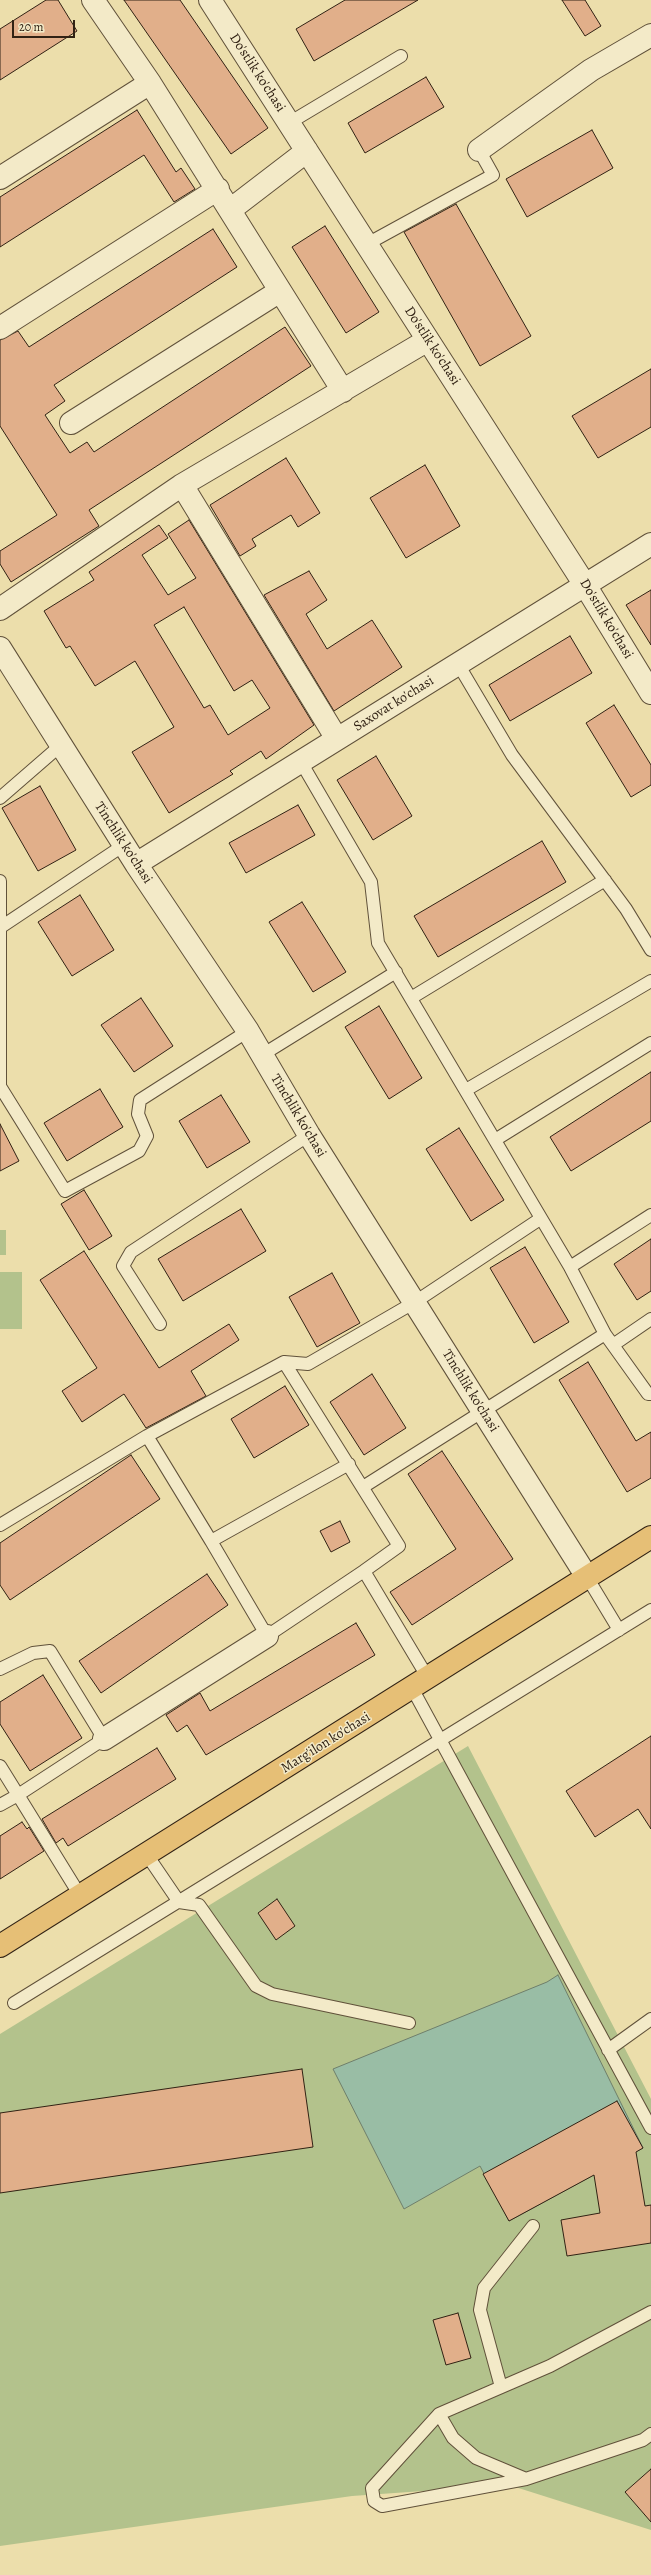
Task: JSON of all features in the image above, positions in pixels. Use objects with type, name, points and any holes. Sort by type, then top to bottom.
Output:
[{"type":"main road","name":"Marg'ilon ko'chasi","points":[[0,1946],[81,1897],[651,1537]]},
{"type":"street","points":[[94,0],[150,83],[218,189],[343,391]]},
{"type":"street","name":"Do'stlik ko'chasi","points":[[210,0],[585,585],[651,693]]},
{"type":"street","points":[[479,150],[591,70],[651,35]]},
{"type":"street","points":[[0,178],[150,83]]},
{"type":"street","points":[[230,210],[307,151]]},
{"type":"street","points":[[0,328],[218,189]]},
{"type":"street","points":[[71,423],[280,291]]},
{"type":"street","points":[[0,609],[182,485],[428,340]]},
{"type":"street","points":[[182,485],[337,740]]},
{"type":"street","name":"Saxovat ko'chasi","points":[[136,864],[651,544]]},
{"type":"street","name":"Tinchlik ko'chasi","points":[[2,654],[136,864],[248,1031],[309,1135],[587,1577]]},
{"type":"street","points":[[104,1739],[267,1636]]},
{"type":"lane","points":[[289,123],[401,56]]},
{"type":"lane","points":[[367,244],[492,175],[479,150]]},
{"type":"lane","points":[[458,664],[512,755],[626,909],[651,950]]},
{"type":"lane","points":[[0,798],[61,745]]},
{"type":"lane","points":[[301,762],[371,882],[378,943],[412,998],[540,1219],[570,1267],[605,1334],[648,1394],[651,1394]]},
{"type":"lane","points":[[1,927],[124,845]]},
{"type":"lane","points":[[412,998],[605,880]]},
{"type":"lane","points":[[0,881],[1,1088],[65,1191],[139,1151],[146,1136],[138,1114],[140,1100],[248,1031]]},
{"type":"lane","points":[[262,1055],[396,972]]},
{"type":"lane","points":[[466,1090],[651,980]]},
{"type":"lane","points":[[495,1140],[651,1043]]},
{"type":"lane","points":[[160,1324],[123,1266],[131,1252],[309,1135]]},
{"type":"lane","points":[[570,1267],[651,1215]]},
{"type":"lane","points":[[0,1525],[147,1436],[284,1362],[308,1364],[415,1302],[540,1219]]},
{"type":"lane","points":[[613,1345],[651,1320]]},
{"type":"lane","points":[[363,1487],[605,1334]]},
{"type":"lane","points":[[147,1436],[211,1540],[267,1636],[399,1546],[284,1362]]},
{"type":"lane","points":[[211,1540],[349,1464]]},
{"type":"lane","points":[[364,1571],[420,1683],[441,1739],[651,2128]]},
{"type":"lane","points":[[587,1577],[619,1630]]},
{"type":"lane","points":[[14,2003],[651,1610]]},
{"type":"lane","points":[[0,1668],[33,1653],[50,1651],[104,1739],[18,1795],[0,1805]]},
{"type":"lane","points":[[0,1766],[81,1897]]},
{"type":"lane","points":[[147,1855],[179,1902],[199,1905],[256,1986],[272,1994],[409,2023]]},
{"type":"lane","points":[[608,2050],[651,2019]]},
{"type":"lane","points":[[501,2387],[480,2310],[484,2288],[533,2226]]},
{"type":"lane","points":[[651,2312],[550,2366],[439,2414],[372,2488],[374,2501],[382,2506],[526,2479],[643,2440],[651,2434]]},
{"type":"lane","points":[[439,2414],[453,2438],[476,2458],[526,2479]]},
{"type":"shaded area","points":[[0,1230],[6,1230],[6,1255],[0,1255]]},
{"type":"shaded area","points":[[0,1272],[22,1272],[22,1329],[0,1329]]},
{"type":"shaded area","points":[[468,1746],[651,2099],[651,2530],[509,2485],[352,2496],[0,2546],[0,2034]]},
{"type":"shaded area","points":[[558,1975],[643,2148],[509,2221],[480,2166],[404,2209],[333,2069],[547,1982]]},
{"type":"building","points":[[46,0],[58,0],[77,31],[0,80],[0,29]]},
{"type":"building","points":[[124,0],[180,0],[268,128],[231,154]]},
{"type":"building","points":[[345,0],[418,0],[314,61],[296,29]]},
{"type":"building","points":[[562,0],[585,0],[601,26],[585,36]]},
{"type":"building","points":[[426,77],[444,107],[365,153],[348,123]]},
{"type":"building","points":[[137,110],[176,172],[181,168],[195,189],[174,202],[144,155],[0,247],[0,197]]},
{"type":"building","points":[[592,130],[613,168],[527,217],[506,179]]},
{"type":"building","points":[[456,204],[531,336],[480,366],[404,232]]},
{"type":"building","points":[[325,226],[379,312],[346,333],[292,247]]},
{"type":"building","points":[[213,229],[237,267],[54,385],[65,401],[45,415],[70,453],[87,442],[94,452],[285,327],[311,366],[89,510],[99,526],[11,582],[0,564],[0,551],[57,515],[0,426],[0,340],[18,331],[29,347]]},
{"type":"building","points":[[651,369],[651,427],[598,458],[572,416]]},
{"type":"building","points":[[286,458],[320,513],[298,527],[291,515],[252,539],[256,546],[240,556],[210,505]]},
{"type":"building","points":[[425,465],[460,526],[406,558],[370,498]]},
{"type":"building","points":[[189,520],[314,725],[266,759],[261,751],[230,771],[233,774],[169,813],[132,752],[174,727],[135,661],[95,686],[70,646],[66,648],[44,611],[94,580],[89,572],[159,525],[168,538],[142,555],[168,595],[196,578],[168,534]],"holes":[[[184,607],[234,691],[252,680],[270,708],[228,735],[210,705],[204,708],[154,625]]]},
{"type":"building","points":[[309,571],[327,600],[306,614],[327,649],[372,620],[402,667],[334,711],[264,595]]},
{"type":"building","points":[[651,590],[651,645],[626,605]]},
{"type":"building","points":[[570,636],[592,673],[510,721],[489,685]]},
{"type":"building","points":[[614,705],[651,765],[651,785],[631,797],[586,723]]},
{"type":"building","points":[[376,756],[412,816],[373,840],[337,780]]},
{"type":"building","points":[[40,786],[76,850],[38,871],[2,808]]},
{"type":"building","points":[[298,805],[315,835],[246,873],[229,843]]},
{"type":"building","points":[[542,841],[566,882],[438,957],[414,916]]},
{"type":"building","points":[[80,895],[114,950],[72,976],[38,922]]},
{"type":"building","points":[[302,902],[346,972],[313,992],[269,922]]},
{"type":"building","points":[[141,998],[173,1046],[134,1072],[101,1025]]},
{"type":"building","points":[[379,1006],[422,1078],[389,1099],[345,1027]]},
{"type":"building","points":[[651,1072],[651,1121],[571,1171],[550,1137]]},
{"type":"building","points":[[100,1089],[123,1127],[67,1161],[44,1123]]},
{"type":"building","points":[[221,1095],[250,1142],[207,1168],[179,1121]]},
{"type":"building","points":[[0,1124],[19,1161],[0,1171]]},
{"type":"building","points":[[459,1128],[504,1200],[471,1221],[426,1149]]},
{"type":"building","points":[[84,1190],[112,1236],[89,1250],[61,1204]]},
{"type":"building","points":[[241,1209],[266,1251],[183,1301],[158,1259]]},
{"type":"building","points":[[651,1239],[651,1291],[637,1300],[614,1264]]},
{"type":"building","points":[[525,1247],[569,1322],[534,1343],[490,1268]]},
{"type":"building","points":[[84,1251],[159,1368],[229,1324],[239,1340],[191,1371],[206,1396],[146,1428],[124,1394],[82,1422],[62,1391],[97,1368],[40,1280]]},
{"type":"building","points":[[332,1273],[360,1323],[317,1347],[289,1297]]},
{"type":"building","points":[[588,1362],[636,1441],[651,1432],[651,1478],[627,1492],[559,1380]]},
{"type":"building","points":[[372,1374],[406,1428],[364,1455],[330,1402]]},
{"type":"building","points":[[285,1386],[309,1425],[254,1458],[231,1419]]},
{"type":"building","points":[[442,1451],[513,1559],[412,1625],[390,1592],[456,1549],[408,1474]]},
{"type":"building","points":[[131,1455],[160,1499],[10,1600],[0,1585],[0,1543]]},
{"type":"building","points":[[340,1521],[350,1542],[331,1552],[320,1531]]},
{"type":"building","points":[[207,1574],[228,1605],[101,1693],[79,1661]]},
{"type":"building","points":[[356,1623],[375,1655],[206,1755],[187,1725],[177,1732],[166,1715],[200,1693],[210,1711]]},
{"type":"building","points":[[43,1675],[82,1738],[30,1771],[0,1724],[0,1702]]},
{"type":"building","points":[[651,1736],[651,1829],[638,1809],[595,1837],[566,1791]]},
{"type":"building","points":[[157,1748],[176,1779],[68,1846],[63,1838],[56,1843],[42,1819]]},
{"type":"building","points":[[22,1822],[27,1829],[29,1827],[44,1851],[0,1879],[0,1836]]},
{"type":"building","points":[[277,1899],[295,1926],[276,1940],[258,1913]]},
{"type":"building","points":[[302,2069],[313,2147],[0,2193],[0,2113]]},
{"type":"building","points":[[617,2101],[643,2148],[636,2152],[645,2206],[651,2205],[651,2243],[567,2256],[561,2220],[600,2213],[594,2175],[509,2221],[483,2174]]},
{"type":"building","points":[[458,2313],[471,2358],[446,2365],[433,2320]]},
{"type":"building","points":[[651,2469],[651,2522],[625,2492]]}]
